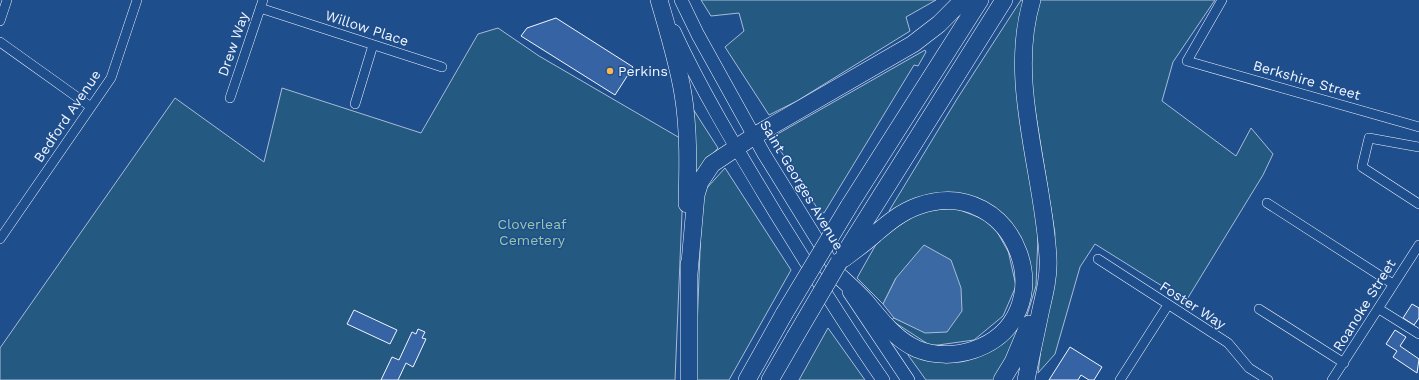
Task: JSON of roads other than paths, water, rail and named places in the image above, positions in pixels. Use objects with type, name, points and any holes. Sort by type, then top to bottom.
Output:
[{"type":"highway","points":[[660,0],[685,103],[687,140],[686,236],[689,274],[690,380]]},
{"type":"highway","points":[[689,274],[693,211],[697,188],[712,164],[754,136],[913,44],[939,24],[963,0]]},
{"type":"highway","points":[[747,380],[784,314],[849,206],[980,0]]},
{"type":"highway","points":[[770,380],[839,268],[868,230],[1004,0]]},
{"type":"highway","points":[[1026,380],[1046,282],[1048,258],[1044,211],[1023,73],[1025,33],[1032,0]]},
{"type":"highway","points":[[839,268],[865,302],[895,335],[910,345],[926,352],[952,354],[976,349],[998,336],[1013,318],[1023,291],[1024,278],[1022,262],[1010,233],[989,213],[960,203],[943,202],[927,204],[896,216],[868,230]]},
{"type":"highway","points":[[1002,380],[1018,353],[1033,312],[1046,237]]},
{"type":"main road","points":[[660,0],[680,45],[710,103],[806,262],[883,380]]},
{"type":"main road","name":"Saint Georges Avenue","points":[[681,0],[740,112],[818,244],[839,268],[908,380]]},
{"type":"main road","points":[[710,103],[726,113],[734,115],[740,112]]},
{"type":"street","points":[[0,21],[7,0]]},
{"type":"street","name":"Bedford Avenue","points":[[0,239],[111,78],[137,0]]},
{"type":"street","name":"Berkshire Street","points":[[1222,0],[1187,61],[1419,127]]},
{"type":"street","name":"Willow Place","points":[[261,4],[373,45],[442,67]]},
{"type":"street","name":"Drew Way","points":[[230,98],[261,4]]},
{"type":"street","points":[[0,42],[91,107]]},
{"type":"street","points":[[355,104],[373,45]]},
{"type":"street","points":[[1419,148],[1369,138],[1362,167],[1419,204]]},
{"type":"street","points":[[1267,203],[1393,284]]},
{"type":"street","name":"Roanoke Street","points":[[1332,380],[1419,245]]},
{"type":"street","name":"Foster Way","points":[[1098,259],[1228,343],[1249,368],[1268,380]]},
{"type":"street","points":[[1120,380],[1168,305]]},
{"type":"street","points":[[1259,309],[1344,363]]},
{"type":"street","points":[[1379,309],[1419,334]]},
{"type":"place","name":"Perkins","points":[[610,71]]},
{"type":"park label","name":"Cloverleaf Cemetery","points":[[532,232]]}]
